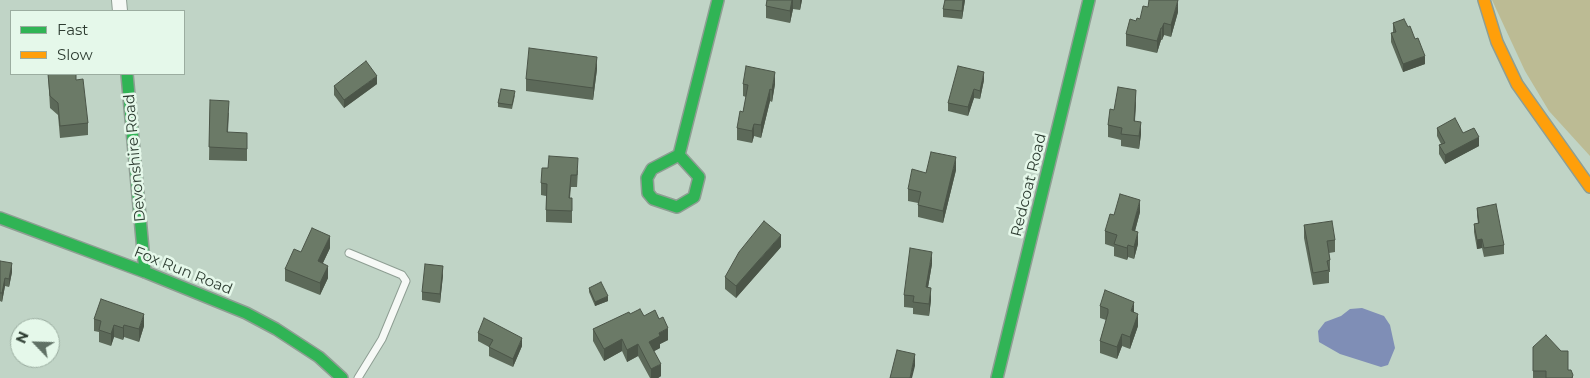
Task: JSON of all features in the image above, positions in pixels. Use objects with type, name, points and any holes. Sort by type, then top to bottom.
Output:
[{"type":"street","points":[[679,155],[692,167],[699,177],[699,182],[694,197],[685,205],[677,207],[653,199],[648,193],[646,186],[652,169],[679,155],[718,0]]},
{"type":"street","name":"Redcoat Road","points":[[997,378],[1089,0]]},
{"type":"street","points":[[1484,0],[1497,42],[1517,84],[1590,187]]},
{"type":"street","name":"Devonshire Road","points":[[127,75],[146,272]]},
{"type":"street","name":"Fox Run Road","points":[[0,218],[146,272],[246,312],[319,357],[342,378]]},
{"type":"lane","points":[[349,254],[402,275],[406,281],[382,339],[358,378]]},
{"type":"green space","points":[[1492,0],[1590,0],[1590,156],[1549,111],[1525,71]]},
{"type":"water","points":[[1362,308],[1384,316],[1390,325],[1395,348],[1388,365],[1381,367],[1340,354],[1319,342],[1318,331],[1325,322],[1341,316],[1350,309]]},
{"type":"building","points":[[767,0],[792,0],[790,11],[766,6]]},
{"type":"building","points":[[945,0],[963,0],[962,11],[943,9]]},
{"type":"building","points":[[1149,0],[1178,0],[1171,25],[1164,23],[1157,41],[1126,34],[1130,19],[1136,21],[1137,18],[1140,19],[1143,6],[1148,7]]},
{"type":"building","points":[[1404,19],[1408,27],[1410,26],[1415,39],[1418,38],[1425,56],[1403,64],[1391,33],[1396,32],[1393,23]]},
{"type":"building","points":[[529,48],[597,57],[593,88],[526,79]]},
{"type":"building","points":[[366,61],[377,76],[344,100],[334,86]]},
{"type":"building","points":[[746,66],[775,72],[772,90],[770,89],[761,125],[754,124],[752,131],[737,128],[740,111],[743,112],[748,85],[743,84]]},
{"type":"building","points":[[958,66],[984,72],[980,91],[974,89],[968,107],[948,103]]},
{"type":"building","points":[[48,75],[76,75],[76,80],[83,79],[88,123],[60,126],[58,103],[50,96]]},
{"type":"building","points":[[1118,87],[1136,90],[1134,121],[1141,122],[1139,136],[1121,134],[1122,128],[1108,125],[1110,109],[1114,110]]},
{"type":"building","points":[[501,89],[515,91],[512,105],[498,103]]},
{"type":"building","points":[[210,100],[229,101],[227,132],[247,133],[247,149],[209,147]]},
{"type":"building","points":[[1455,118],[1463,133],[1474,128],[1479,137],[1445,155],[1439,145],[1445,143],[1437,128]]},
{"type":"building","points":[[931,152],[956,157],[943,211],[918,205],[921,192],[908,189],[912,169],[926,173]]},
{"type":"building","points":[[549,156],[578,158],[577,175],[571,175],[569,198],[572,198],[572,211],[546,210],[547,184],[541,183],[542,168],[548,168]]},
{"type":"building","points":[[1120,194],[1140,200],[1132,230],[1138,232],[1134,247],[1128,245],[1127,248],[1114,244],[1117,235],[1105,231],[1110,214],[1114,215]]},
{"type":"building","points":[[1496,204],[1504,245],[1484,248],[1482,239],[1477,240],[1474,224],[1479,223],[1477,208]]},
{"type":"building","points":[[764,221],[781,235],[736,286],[725,277],[739,252]]},
{"type":"building","points":[[1332,221],[1335,240],[1327,241],[1330,260],[1327,261],[1329,270],[1313,273],[1304,225]]},
{"type":"building","points":[[312,228],[330,236],[318,261],[328,266],[320,283],[285,269],[294,249],[301,252]]},
{"type":"building","points":[[910,248],[932,252],[926,287],[931,288],[929,304],[913,302],[914,296],[904,295]]},
{"type":"building","points":[[0,261],[12,263],[9,279],[5,278],[2,293],[0,293]]},
{"type":"building","points":[[425,264],[443,266],[440,294],[422,292]]},
{"type":"building","points":[[601,282],[608,296],[595,302],[589,288]]},
{"type":"building","points":[[1105,290],[1134,302],[1131,311],[1138,314],[1130,337],[1122,334],[1117,347],[1100,341],[1108,313],[1108,309],[1100,306]]},
{"type":"building","points":[[101,299],[144,314],[139,329],[124,325],[123,328],[114,325],[111,334],[99,330],[101,321],[94,319]]},
{"type":"building","points":[[640,309],[644,316],[655,310],[659,319],[663,317],[668,328],[659,333],[660,336],[649,342],[661,364],[651,369],[638,344],[627,350],[622,339],[604,349],[593,329],[629,312],[630,314]]},
{"type":"building","points":[[484,318],[522,338],[513,359],[489,347],[493,340],[478,333]]},
{"type":"building","points":[[1546,335],[1561,351],[1568,351],[1568,370],[1571,370],[1572,378],[1546,378],[1546,371],[1533,371],[1533,347]]},
{"type":"building","points":[[897,350],[915,354],[910,378],[890,378]]},
{"type":"traffic: fast","points":[[679,155],[699,177],[694,197],[677,207],[653,199],[648,193],[647,178],[652,169],[679,155],[718,0]]},
{"type":"traffic: fast","points":[[997,378],[1089,0]]},
{"type":"traffic: fast","points":[[127,75],[145,272]]},
{"type":"traffic: fast","points":[[0,218],[145,272],[246,313],[276,329],[319,357],[342,378]]},
{"type":"traffic: slow","points":[[1484,0],[1497,42],[1517,84],[1590,187]]}]
